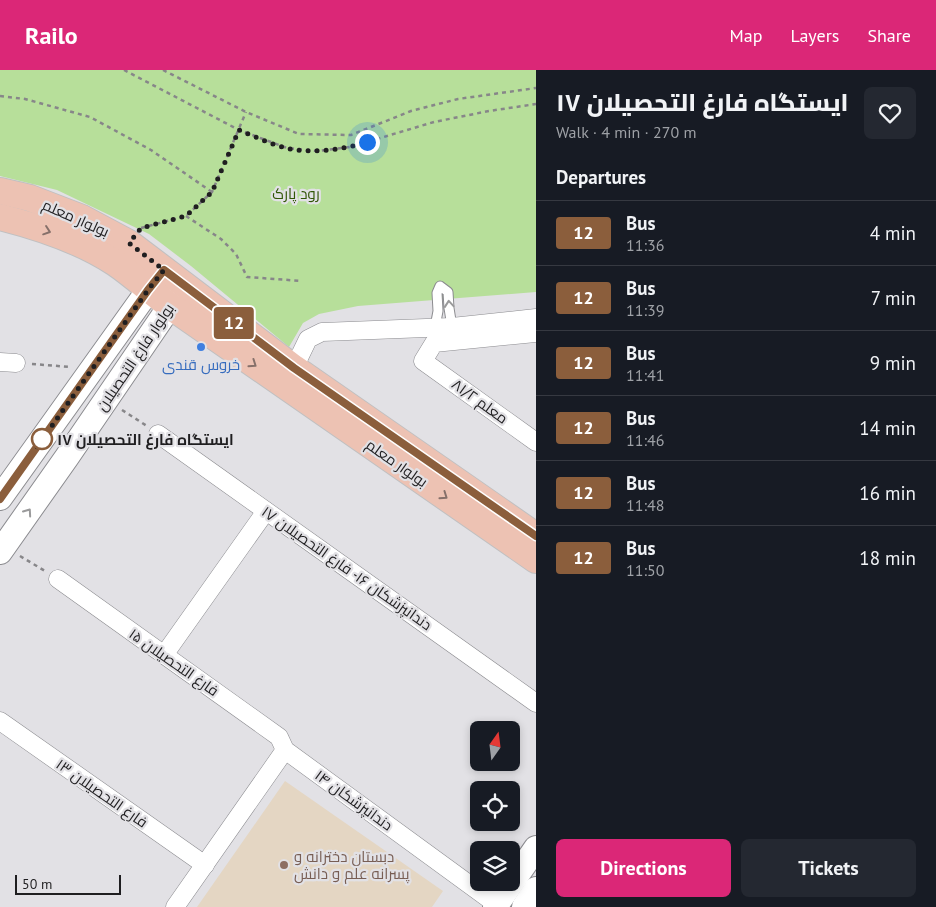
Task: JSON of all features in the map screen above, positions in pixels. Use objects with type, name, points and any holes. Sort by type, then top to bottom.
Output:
[{"type":"main road","name":"بولوار معلم","points":[[0,192],[30,198],[82,218],[129,243],[294,368],[536,536]]},
{"type":"main road","name":"بولوار معلم","points":[[0,217],[72,240],[114,263],[170,306],[536,560]]},
{"type":"main road","name":"بولوار فارغ التحصیلان","points":[[0,498],[164,270]]},
{"type":"main road","name":"بولوار فارغ التحصیلان","points":[[2,549],[185,285]]},
{"type":"main road","points":[[496,906],[536,848]]},
{"type":"main road","points":[[524,907],[536,889]]},
{"type":"street","points":[[294,368],[308,339],[322,332],[444,327],[536,318]]},
{"type":"street","name":"معلم ۸۱/۲","points":[[536,333],[434,343],[423,361],[536,442]]},
{"type":"street","name":"دندانپزشکان ۱۶- فارغ التحصیلان ۱۷","points":[[158,434],[536,703]]},
{"type":"street","points":[[164,655],[266,511]]},
{"type":"street","name":"فارغ التحصیلان ۱۵","points":[[58,579],[279,737],[285,750]]},
{"type":"street","name":"فارغ التحصیلان ۱۳","points":[[0,720],[205,865]]},
{"type":"street","points":[[175,907],[285,750]]},
{"type":"street","name":"دندانپزشکان ۱۴","points":[[285,750],[496,906]]},
{"type":"path","points":[[124,70],[239,130],[287,148],[317,151],[350,147],[434,122],[536,104]]},
{"type":"path","points":[[163,70],[246,112],[299,134],[352,135],[411,111],[449,101],[536,88]]},
{"type":"path","points":[[0,96],[25,99],[90,117],[151,150],[212,192]]},
{"type":"path","points":[[129,243],[141,228],[186,216],[212,192],[246,112]]},
{"type":"path","points":[[186,216],[221,239],[236,254],[247,277],[302,281]]},
{"type":"path","points":[[8,362],[92,369]]},
{"type":"path","points":[[106,399],[158,434]]},
{"type":"path","points":[[2,549],[58,579]]},
{"type":"shaded area","name":"دبستان دخترانه و پسرانه علم و دانش","points":[[285,781],[443,891],[432,907],[197,907]]},
{"type":"green space","name":"رود پارک","points":[[0,70],[536,70],[536,292],[358,306],[319,314],[303,323],[289,347],[149,234],[57,190],[0,176]]},
{"type":"bus line","name":"12","points":[[0,499],[164,270],[294,368],[536,536]]},
{"type":"place","name":"خروس قندی","points":[[201,347]]},
{"type":"place","name":"ایستگاه فارغ التحصیلان ۱۷","points":[[42,439]]},
{"type":"place","name":"دبستان دخترانه و پسرانه علم و دانش","points":[[284,865]]},
{"type":"route","points":[[42,439],[37,447],[164,270],[129,243],[141,228],[186,216],[212,192],[239,130],[287,148],[317,151],[350,147],[367,142]]}]
